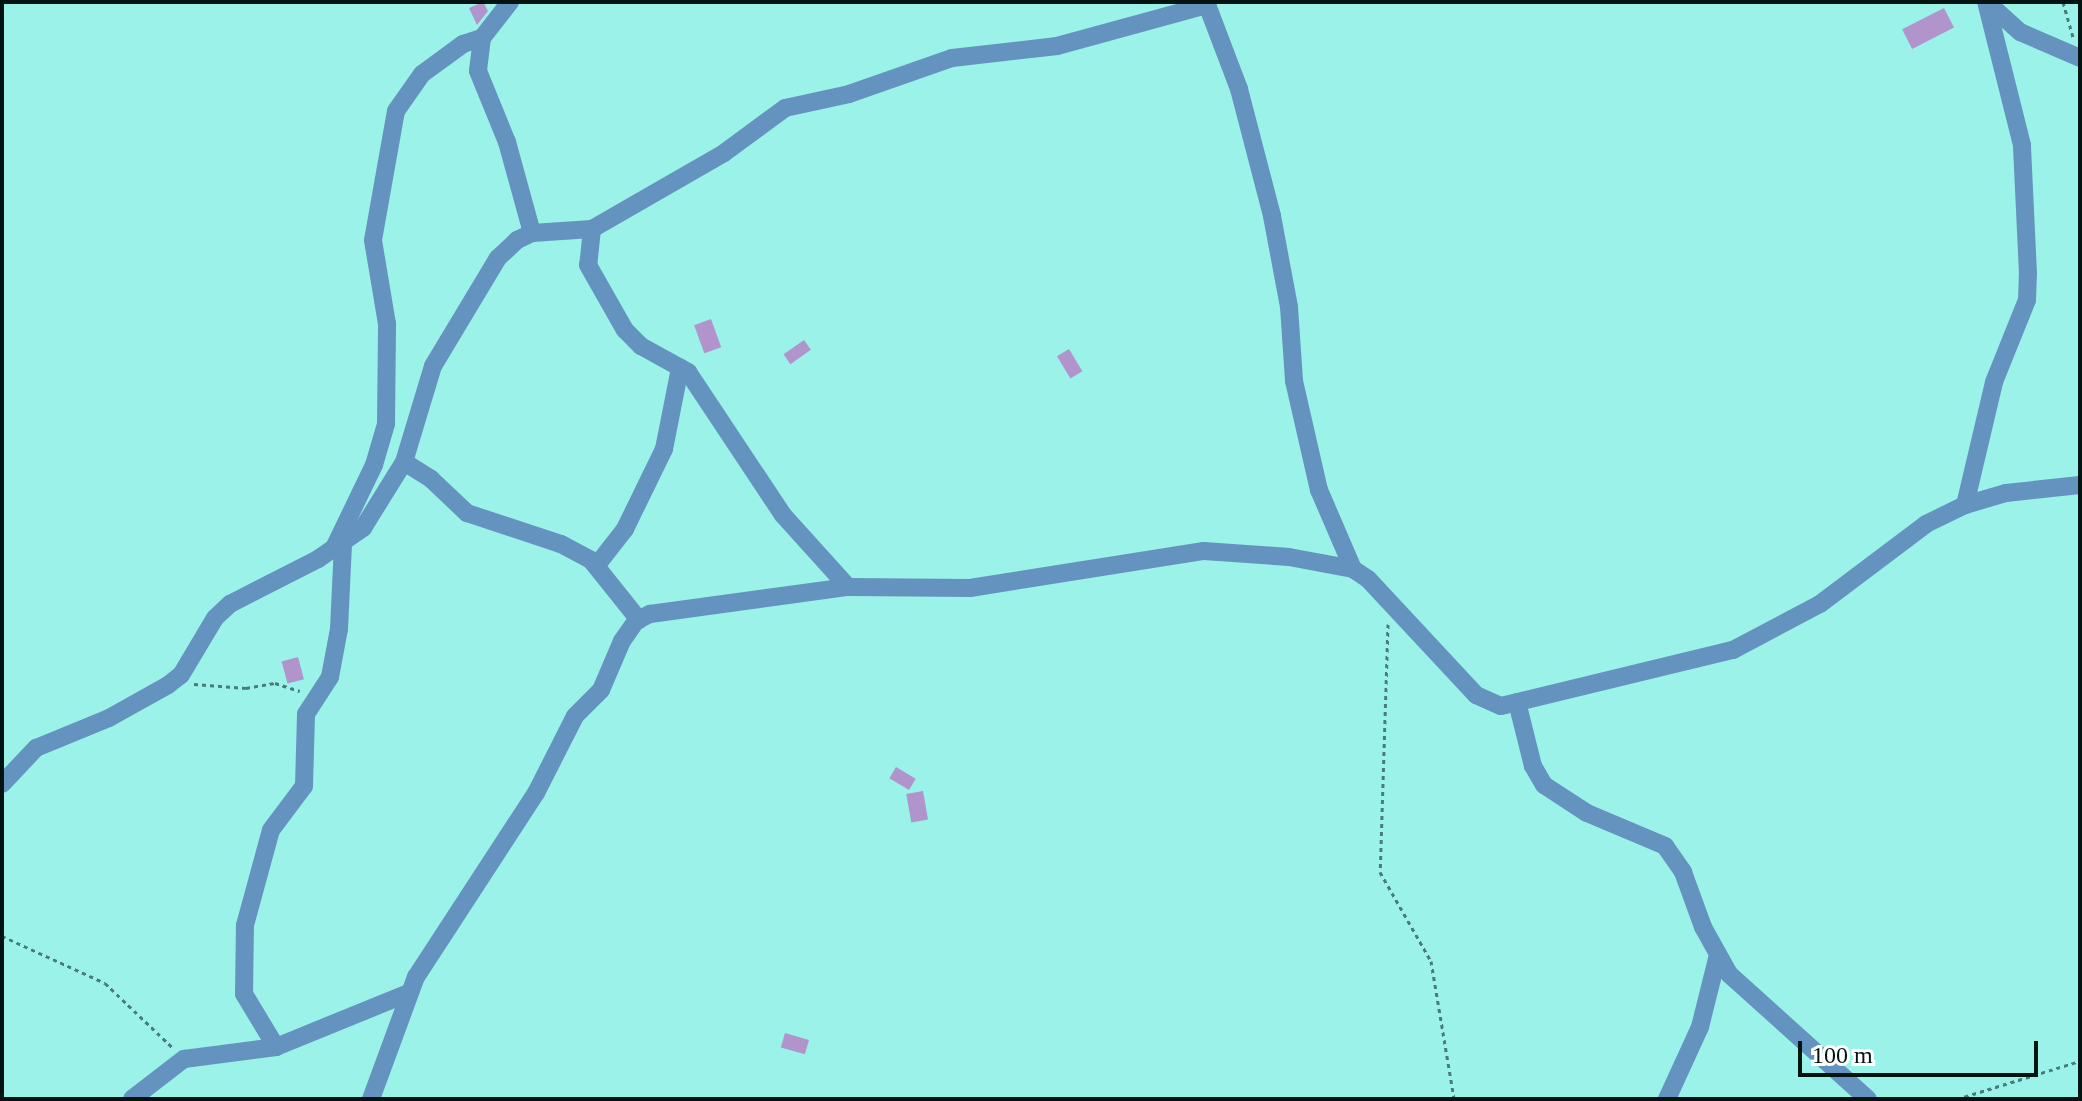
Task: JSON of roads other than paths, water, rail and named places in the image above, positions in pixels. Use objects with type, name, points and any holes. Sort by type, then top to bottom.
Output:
[{"type":"street","points":[[510,2],[482,38],[478,71],[507,142],[532,233]]},
{"type":"street","points":[[1987,2],[2020,32],[2077,50]]},
{"type":"street","points":[[1965,505],[1994,382],[2027,300],[2022,145],[1987,2]]},
{"type":"street","points":[[2,784],[36,748],[109,718],[181,675],[215,618],[230,604],[338,546],[381,504],[404,462],[425,384],[442,348],[498,258],[532,233],[592,229],[724,153],[785,108],[849,94],[952,58],[1057,46],[1206,4],[1239,89],[1272,216],[1289,307],[1294,381],[1319,490],[1353,569]]},
{"type":"street","points":[[276,1047],[244,994],[245,925],[271,830],[304,786],[306,714],[330,677],[344,598],[338,546],[374,465],[386,424],[387,324],[373,240],[396,111],[422,74],[463,44],[482,38]]},
{"type":"street","points":[[592,229],[588,265],[611,310],[641,346],[680,368],[698,384],[783,515],[848,587]]},
{"type":"street","points":[[597,565],[625,529],[664,449],[680,368]]},
{"type":"street","points":[[404,462],[431,479],[467,513],[561,544],[597,565],[639,620]]},
{"type":"street","points":[[371,1099],[408,993],[536,793],[575,716],[601,690],[614,655],[639,620],[848,587],[970,588],[1204,551],[1353,569],[1390,596],[1476,695],[1501,706],[1733,650],[1820,604],[1926,524],[1965,505],[2006,493],[2080,485]]},
{"type":"street","points":[[1517,702],[1533,766],[1544,785],[1577,808],[1665,846],[1683,872],[1718,955],[1741,989],[1868,1099]]},
{"type":"street","points":[[1667,1099],[1700,1027],[1718,955]]},
{"type":"street","points":[[132,1099],[184,1059],[276,1047],[408,993]]}]
